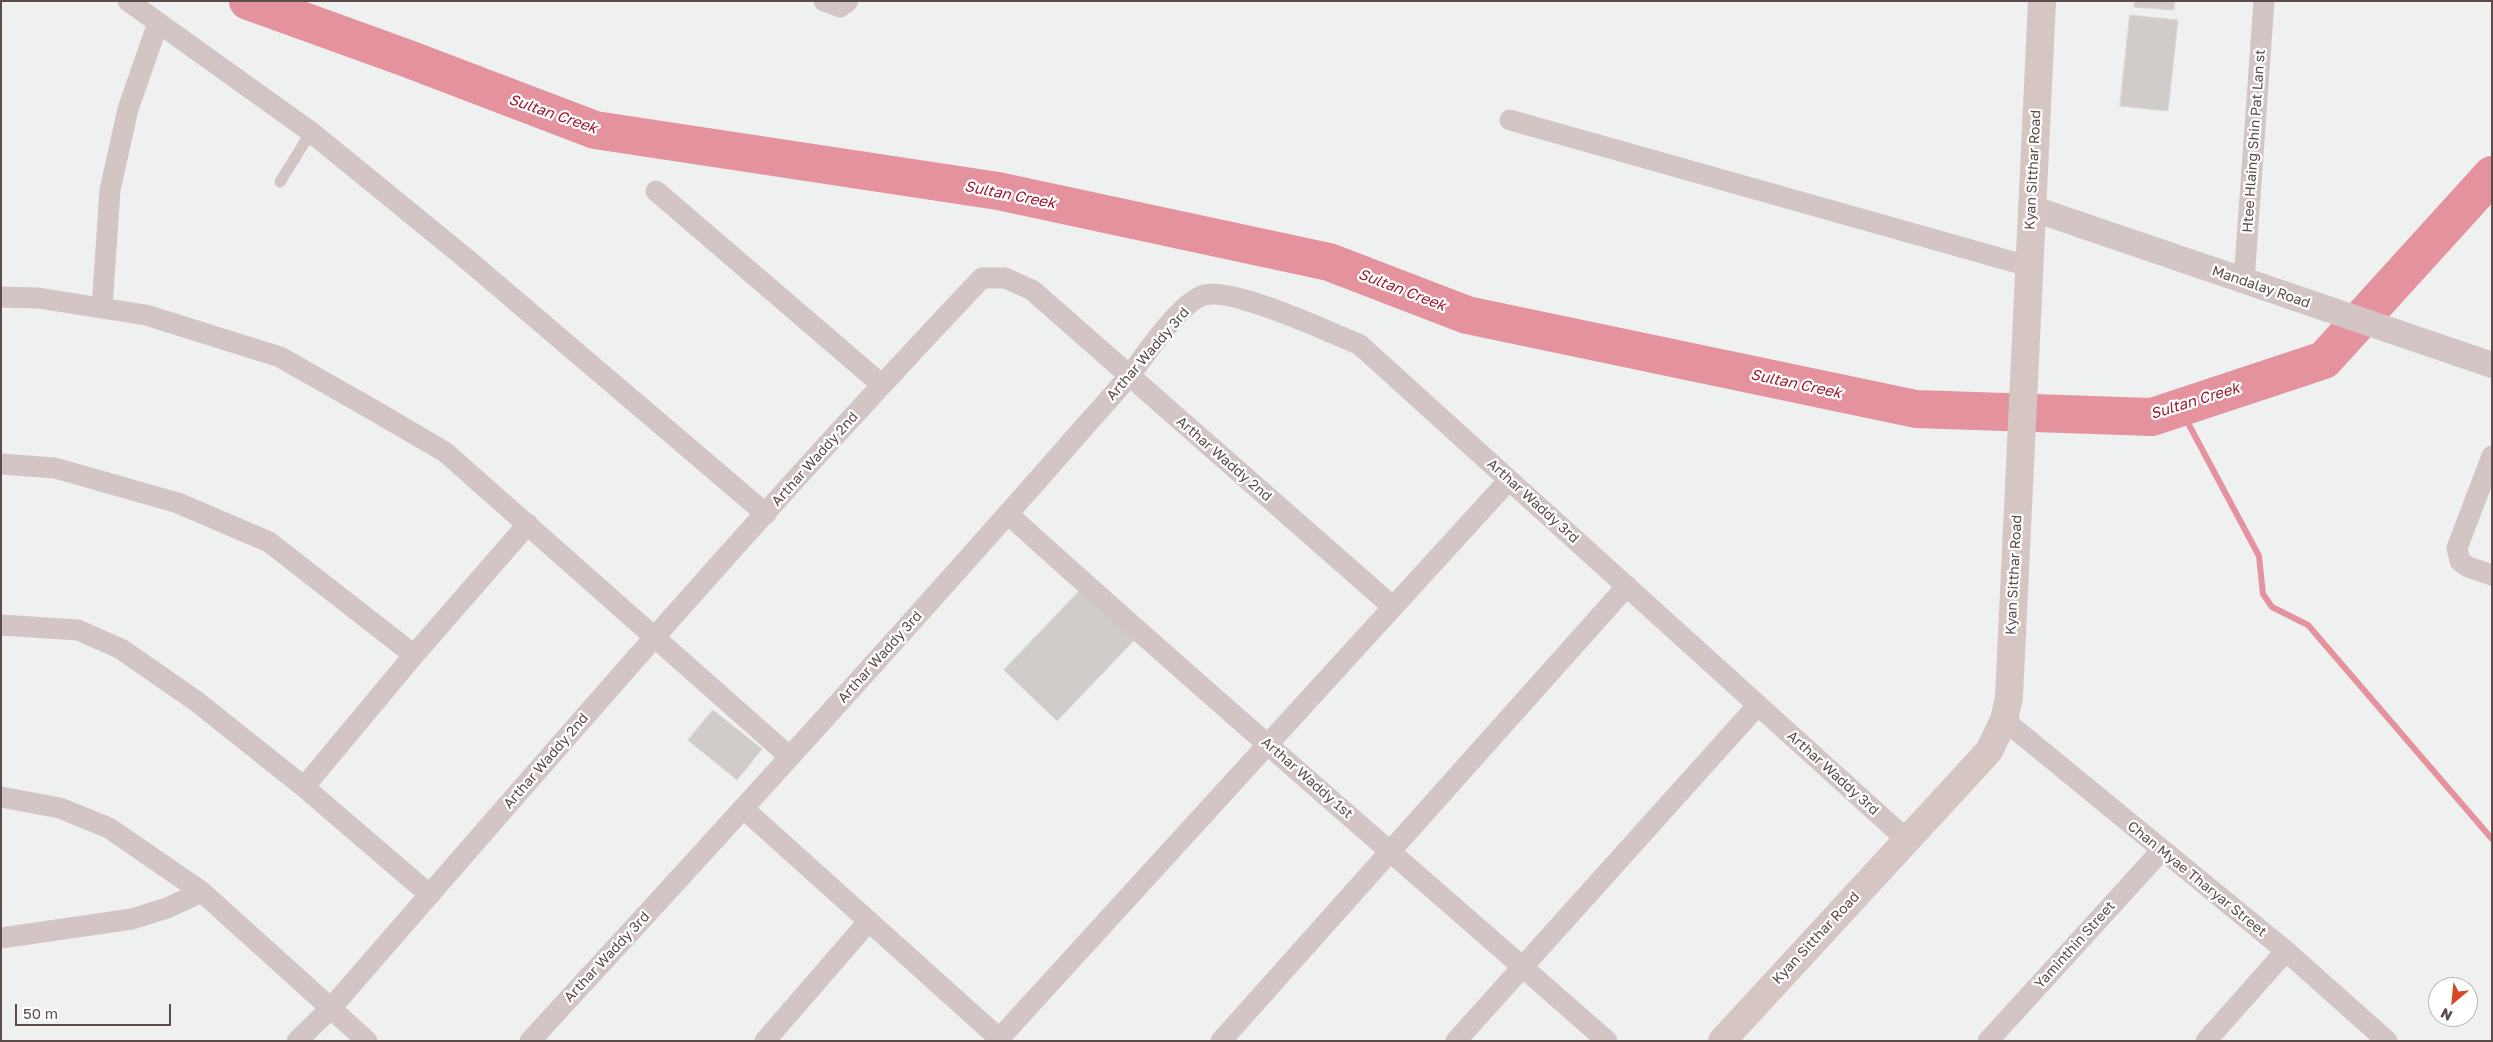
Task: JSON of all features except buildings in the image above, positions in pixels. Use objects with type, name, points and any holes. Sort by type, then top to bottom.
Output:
[{"type":"main road","name":"Kyan Sitthar Road","points":[[1722,1041],[1988,751],[2004,720],[2008,697],[2042,1]]},
{"type":"street","points":[[128,1],[311,132],[476,267],[766,514]]},
{"type":"street","points":[[824,1],[840,7],[848,1]]},
{"type":"street","name":"Htee Hlaing Shin Pat Lan st","points":[[2244,281],[2264,1]]},
{"type":"street","points":[[102,308],[110,190],[128,109],[158,23]]},
{"type":"street","points":[[1510,120],[2028,266]]},
{"type":"street","points":[[656,191],[881,384]]},
{"type":"street","name":"Mandalay Road","points":[[2031,208],[2492,365]]},
{"type":"street","name":"Arthar Waddy 2nd","points":[[297,1041],[331,1008],[654,636],[766,514],[881,384],[982,278],[1005,278],[1032,290],[1393,607]]},
{"type":"street","name":"Arthar Waddy 3rd","points":[[530,1041],[744,809],[1008,514],[1129,376],[1182,310],[1204,295],[1230,296],[1292,315],[1360,345],[1907,840]]},
{"type":"street","points":[[1,297],[38,298],[146,315],[280,357],[445,452],[790,757]]},
{"type":"street","points":[[2492,456],[2457,548],[2460,561],[2468,567],[2492,575]]},
{"type":"street","points":[[1,464],[54,468],[168,500],[269,542],[414,655]]},
{"type":"street","points":[[744,809],[870,921],[999,1040],[1509,480]]},
{"type":"street","name":"Arthar Waddy 1st","points":[[1008,514],[1140,634],[1268,743],[1607,1041]]},
{"type":"street","points":[[304,788],[414,655],[528,524]]},
{"type":"street","points":[[1221,1041],[1627,586]]},
{"type":"street","points":[[1,625],[78,630],[121,649],[196,701],[304,788],[430,895]]},
{"type":"street","points":[[1456,1041],[1758,705]]},
{"type":"street","name":"Chan Myae Tharyar Street","points":[[2004,720],[2286,951],[2387,1041]]},
{"type":"street","points":[[1,796],[60,808],[109,828],[202,892],[367,1041]]},
{"type":"street","name":"Yaminthin Street","points":[[1988,1041],[2162,850]]},
{"type":"street","points":[[1,938],[132,919],[167,908],[202,892]]},
{"type":"street","points":[[765,1041],[870,921]]},
{"type":"street","points":[[2206,1041],[2286,951]]},
{"type":"lane","points":[[280,182],[311,132]]},
{"type":"waterway","name":"Sultan Creek","points":[[248,1],[406,58],[595,130],[998,191],[1329,262],[1467,315],[1916,409],[2152,417],[2324,360],[2492,175]]},
{"type":"waterway","points":[[2180,408],[2259,556],[2263,594],[2272,607],[2308,625],[2492,839]]}]
